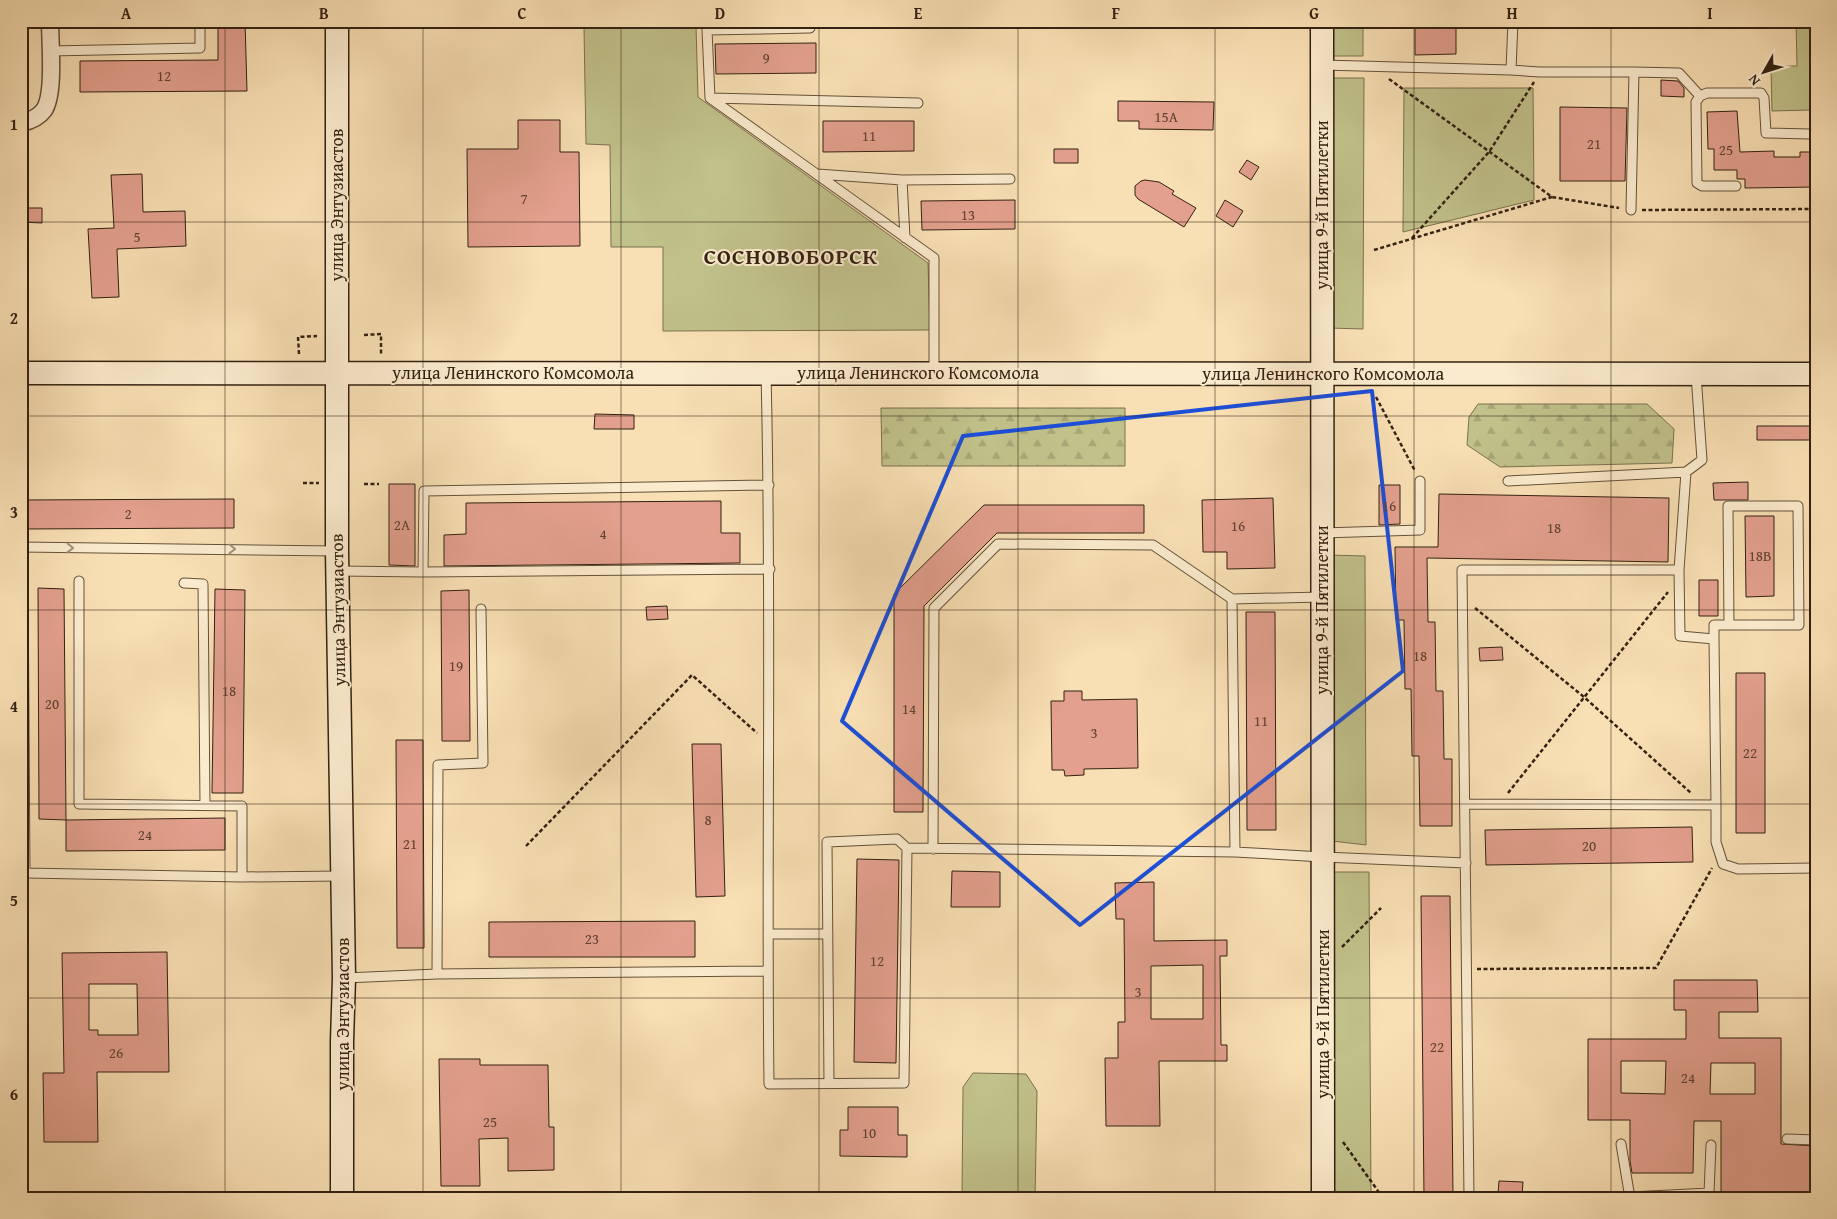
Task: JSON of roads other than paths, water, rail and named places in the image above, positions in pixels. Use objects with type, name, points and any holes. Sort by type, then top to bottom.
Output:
[{"type":"street","points":[[21,123],[32,120],[44,110],[50,95],[50,21]]},
{"type":"street","name":"улица Энтузиастов","points":[[337,21],[337,561],[344,978],[342,1198]]},
{"type":"street","name":"улица 9-й Пятилетки","points":[[1322,21],[1323,1198]]},
{"type":"street","name":"улица Ленинского Комсомола","points":[[21,373],[1816,374]]},
{"type":"lane","points":[[50,51],[200,48],[200,21]]},
{"type":"lane","points":[[1512,70],[1514,21]]},
{"type":"lane","points":[[710,98],[707,30],[810,28]]},
{"type":"lane","points":[[1322,65],[1540,72],[1679,72],[1700,96]]},
{"type":"lane","points":[[1631,210],[1634,72]]},
{"type":"lane","points":[[1736,186],[1702,186],[1697,183],[1696,102],[1700,96],[1706,93],[1761,93],[1764,98],[1766,133],[1810,134],[1816,130]]},
{"type":"lane","points":[[710,98],[918,103]]},
{"type":"lane","points":[[710,98],[934,258],[934,373]]},
{"type":"lane","points":[[817,174],[902,180],[1010,179]]},
{"type":"lane","points":[[902,180],[905,238]]},
{"type":"lane","points":[[766,373],[770,569],[769,1084],[904,1083],[907,848]]},
{"type":"lane","points":[[1508,481],[1686,472],[1702,460],[1696,374]]},
{"type":"lane","points":[[1686,472],[1679,573],[1680,636],[1714,639]]},
{"type":"lane","points":[[1322,533],[1420,530],[1420,481]]},
{"type":"lane","points":[[423,572],[424,491],[769,485]]},
{"type":"lane","points":[[1729,625],[1728,506],[1798,506],[1799,624],[1729,625],[1714,625],[1716,842],[1723,864],[1738,869],[1816,868]]},
{"type":"lane","points":[[933,849],[934,608],[998,544],[1153,545],[1232,599],[1322,597]]},
{"type":"lane","points":[[21,547],[337,561],[423,572],[770,569]]},
{"type":"lane","points":[[1469,1198],[1462,570],[1679,573]]},
{"type":"lane","points":[[23,573],[25,873],[242,877],[342,876]]},
{"type":"lane","points":[[79,581],[79,804],[242,806],[242,877]]},
{"type":"lane","points":[[184,583],[203,584],[205,805]]},
{"type":"lane","points":[[1232,599],[1234,852]]},
{"type":"lane","points":[[436,974],[438,765],[483,763],[481,609]]},
{"type":"lane","points":[[1466,804],[1716,805]]},
{"type":"lane","points":[[829,1083],[827,842],[897,839],[907,848],[1234,852],[1323,858],[1466,863]]},
{"type":"lane","points":[[768,934],[828,934]]},
{"type":"lane","points":[[344,978],[436,974],[768,971]]},
{"type":"lane","points":[[1788,1139],[1816,1140]]},
{"type":"lane","points":[[1621,1144],[1630,1197],[1709,1193],[1711,1145]]},
{"type":"district","name":"СОСНОВОБОРСК","points":[[791,256]]}]
